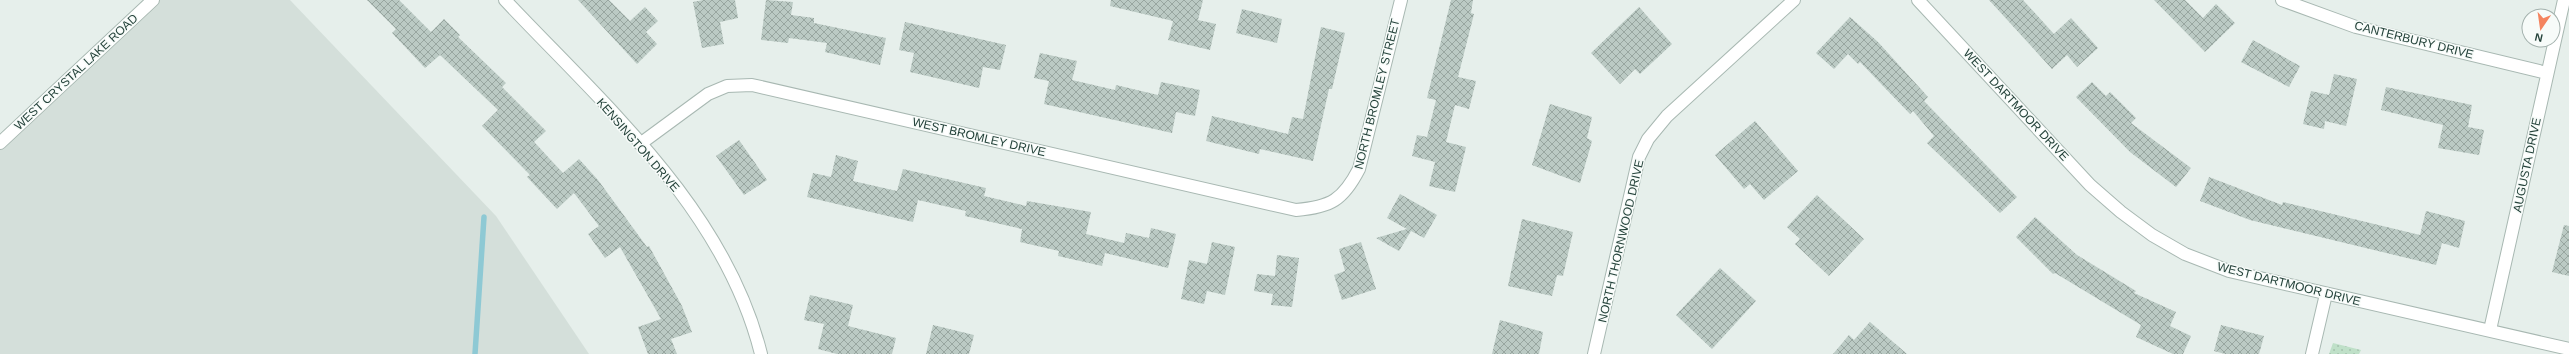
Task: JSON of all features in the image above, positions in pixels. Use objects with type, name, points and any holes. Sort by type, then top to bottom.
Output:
[{"type":"street","name":"WEST CRYSTAL LAKE ROAD","points":[[0,144],[153,0]]},
{"type":"street","name":"KENSINGTON DRIVE","points":[[504,0],[640,144],[675,185],[717,248],[738,291],[761,354]]},
{"type":"street","name":"NORTH BROMLEY STREET","points":[[1333,202],[1348,190],[1359,169],[1401,0]]},
{"type":"street","name":"NORTH THORNWOOD DRIVE","points":[[1594,354],[1639,158],[1648,139],[1667,116],[1794,0]]},
{"type":"street","name":"WEST DARTMOOR DRIVE","points":[[1918,0],[2090,185],[2152,235],[2185,254],[2229,271],[2569,349]]},
{"type":"street","name":"CANTERBURY DRIVE","points":[[2282,0],[2356,26],[2547,73]]},
{"type":"street","name":"AUGUSTA DRIVE","points":[[2490,330],[2564,0]]},
{"type":"street","name":"WEST BROMLEY DRIVE","points":[[640,144],[708,94],[727,86],[752,85],[1296,210],[1315,209],[1333,202]]},
{"type":"street","points":[[2312,354],[2326,294]]},
{"type":"shaded area","points":[[153,0],[290,0],[496,216],[589,354],[0,354],[0,143]]},
{"type":"green space","points":[[2333,343],[2361,350],[2359,354],[2329,354]]},
{"type":"building","points":[[367,0],[399,0],[431,32],[444,19],[460,35],[458,37],[506,83],[502,87],[546,131],[534,142],[563,173],[579,159],[598,180],[647,247],[649,246],[682,306],[692,332],[671,339],[677,354],[648,354],[638,327],[661,319],[620,247],[605,258],[588,234],[599,226],[574,193],[557,209],[527,177],[530,175],[482,126],[498,110],[440,55],[425,68],[392,33],[396,29]]},
{"type":"building","points":[[578,0],[609,0],[630,21],[645,7],[658,21],[646,32],[657,44],[637,64]]},
{"type":"building","points":[[703,0],[735,0],[738,18],[720,22],[724,44],[702,48],[693,2]]},
{"type":"building","points":[[766,0],[793,2],[791,15],[814,18],[814,23],[886,38],[880,65],[825,52],[827,43],[789,38],[788,43],[761,40]]},
{"type":"building","points":[[1111,0],[1203,0],[1198,20],[1216,24],[1210,50],[1168,40],[1173,21],[1110,6]]},
{"type":"building","points":[[1451,0],[1473,0],[1471,13],[1474,14],[1458,77],[1476,81],[1469,109],[1455,105],[1446,142],[1466,147],[1455,192],[1429,186],[1435,162],[1412,156],[1417,135],[1427,137],[1436,100],[1427,98]]},
{"type":"building","points":[[1989,0],[2023,0],[2054,34],[2071,18],[2098,48],[2077,67],[2067,55],[2052,69]]},
{"type":"building","points":[[2154,0],[2185,0],[2203,18],[2216,4],[2235,23],[2205,52]]},
{"type":"building","points":[[1639,7],[1672,44],[1640,74],[1635,69],[1620,84],[1591,53]]},
{"type":"building","points":[[1242,9],[1282,19],[1277,43],[1236,33]]},
{"type":"building","points":[[1850,17],[1878,42],[1928,97],[1924,101],[2017,197],[2000,213],[1927,143],[1934,136],[1913,111],[1910,114],[1860,62],[1858,64],[1848,54],[1834,69],[1816,53]]},
{"type":"building","points":[[905,22],[1006,45],[1000,70],[983,67],[979,88],[910,72],[914,53],[899,50]]},
{"type":"building","points":[[1321,27],[1345,33],[1332,89],[1329,89],[1313,161],[1260,149],[1259,154],[1206,141],[1212,116],[1288,134],[1292,117],[1303,119]]},
{"type":"building","points":[[2253,40],[2300,66],[2289,87],[2241,62]]},
{"type":"building","points":[[1040,53],[1077,61],[1072,80],[1115,90],[1116,85],[1158,95],[1161,82],[1200,90],[1195,116],[1176,112],[1172,133],[1044,104],[1049,81],[1034,78]]},
{"type":"building","points":[[2334,74],[2357,79],[2346,126],[2325,121],[2324,129],[2303,124],[2311,91],[2329,95]]},
{"type":"building","points":[[2092,82],[2106,96],[2110,92],[2136,118],[2131,123],[2191,168],[2176,187],[2130,152],[2076,97]]},
{"type":"building","points":[[2386,87],[2472,105],[2468,127],[2484,130],[2479,155],[2438,148],[2443,125],[2381,110]]},
{"type":"building","points":[[1550,104],[1592,117],[1587,138],[1592,141],[1580,183],[1532,165]]},
{"type":"building","points":[[1755,121],[1798,171],[1764,200],[1750,184],[1744,189],[1715,155]]},
{"type":"building","points":[[739,140],[767,180],[744,195],[716,156]]},
{"type":"building","points":[[836,155],[858,161],[853,181],[897,191],[903,169],[986,188],[984,196],[1026,206],[1027,201],[1091,212],[1086,234],[1124,243],[1126,233],[1149,238],[1151,228],[1176,234],[1168,268],[1105,253],[1102,266],[1058,256],[1059,251],[1020,242],[1022,229],[965,216],[966,211],[918,200],[913,222],[807,197],[813,173],[831,177]]},
{"type":"building","points":[[2209,177],[2282,205],[2283,202],[2420,235],[2426,211],[2465,221],[2459,248],[2442,243],[2436,265],[2250,220],[2200,201]]},
{"type":"building","points":[[1400,194],[1437,215],[1424,238],[1411,231],[1399,251],[1376,238],[1407,229],[1387,218]]},
{"type":"building","points":[[1817,195],[1864,239],[1829,276],[1795,244],[1800,239],[1787,227]]},
{"type":"building","points":[[2035,217],[2077,255],[2136,291],[2134,293],[2176,312],[2170,326],[2191,336],[2183,354],[2173,354],[2136,337],[2141,325],[2055,273],[2053,274],[2016,237]]},
{"type":"building","points":[[1522,219],[1573,232],[1563,276],[1557,275],[1552,296],[1508,286]]},
{"type":"building","points":[[2564,225],[2569,226],[2569,276],[2552,272]]},
{"type":"building","points":[[1212,242],[1235,247],[1225,295],[1207,291],[1204,304],[1181,299],[1189,260],[1207,264]]},
{"type":"building","points":[[1361,242],[1376,289],[1342,300],[1334,275],[1345,271],[1339,249]]},
{"type":"building","points":[[1277,255],[1299,258],[1292,307],[1271,305],[1273,294],[1254,291],[1257,274],[1275,276]]},
{"type":"building","points":[[1720,268],[1756,301],[1712,349],[1676,315]]},
{"type":"building","points":[[810,295],[853,305],[848,326],[896,338],[892,354],[837,354],[818,349],[824,324],[804,320]]},
{"type":"building","points":[[1500,320],[1543,332],[1539,354],[1492,354]]},
{"type":"building","points":[[1870,322],[1907,354],[1833,354],[1849,335],[1854,340]]},
{"type":"building","points":[[933,325],[974,335],[969,354],[926,354]]},
{"type":"building","points":[[2221,325],[2264,336],[2259,354],[2225,354],[2214,351]]},
{"type":"waterway","points":[[475,354],[484,217]]}]
